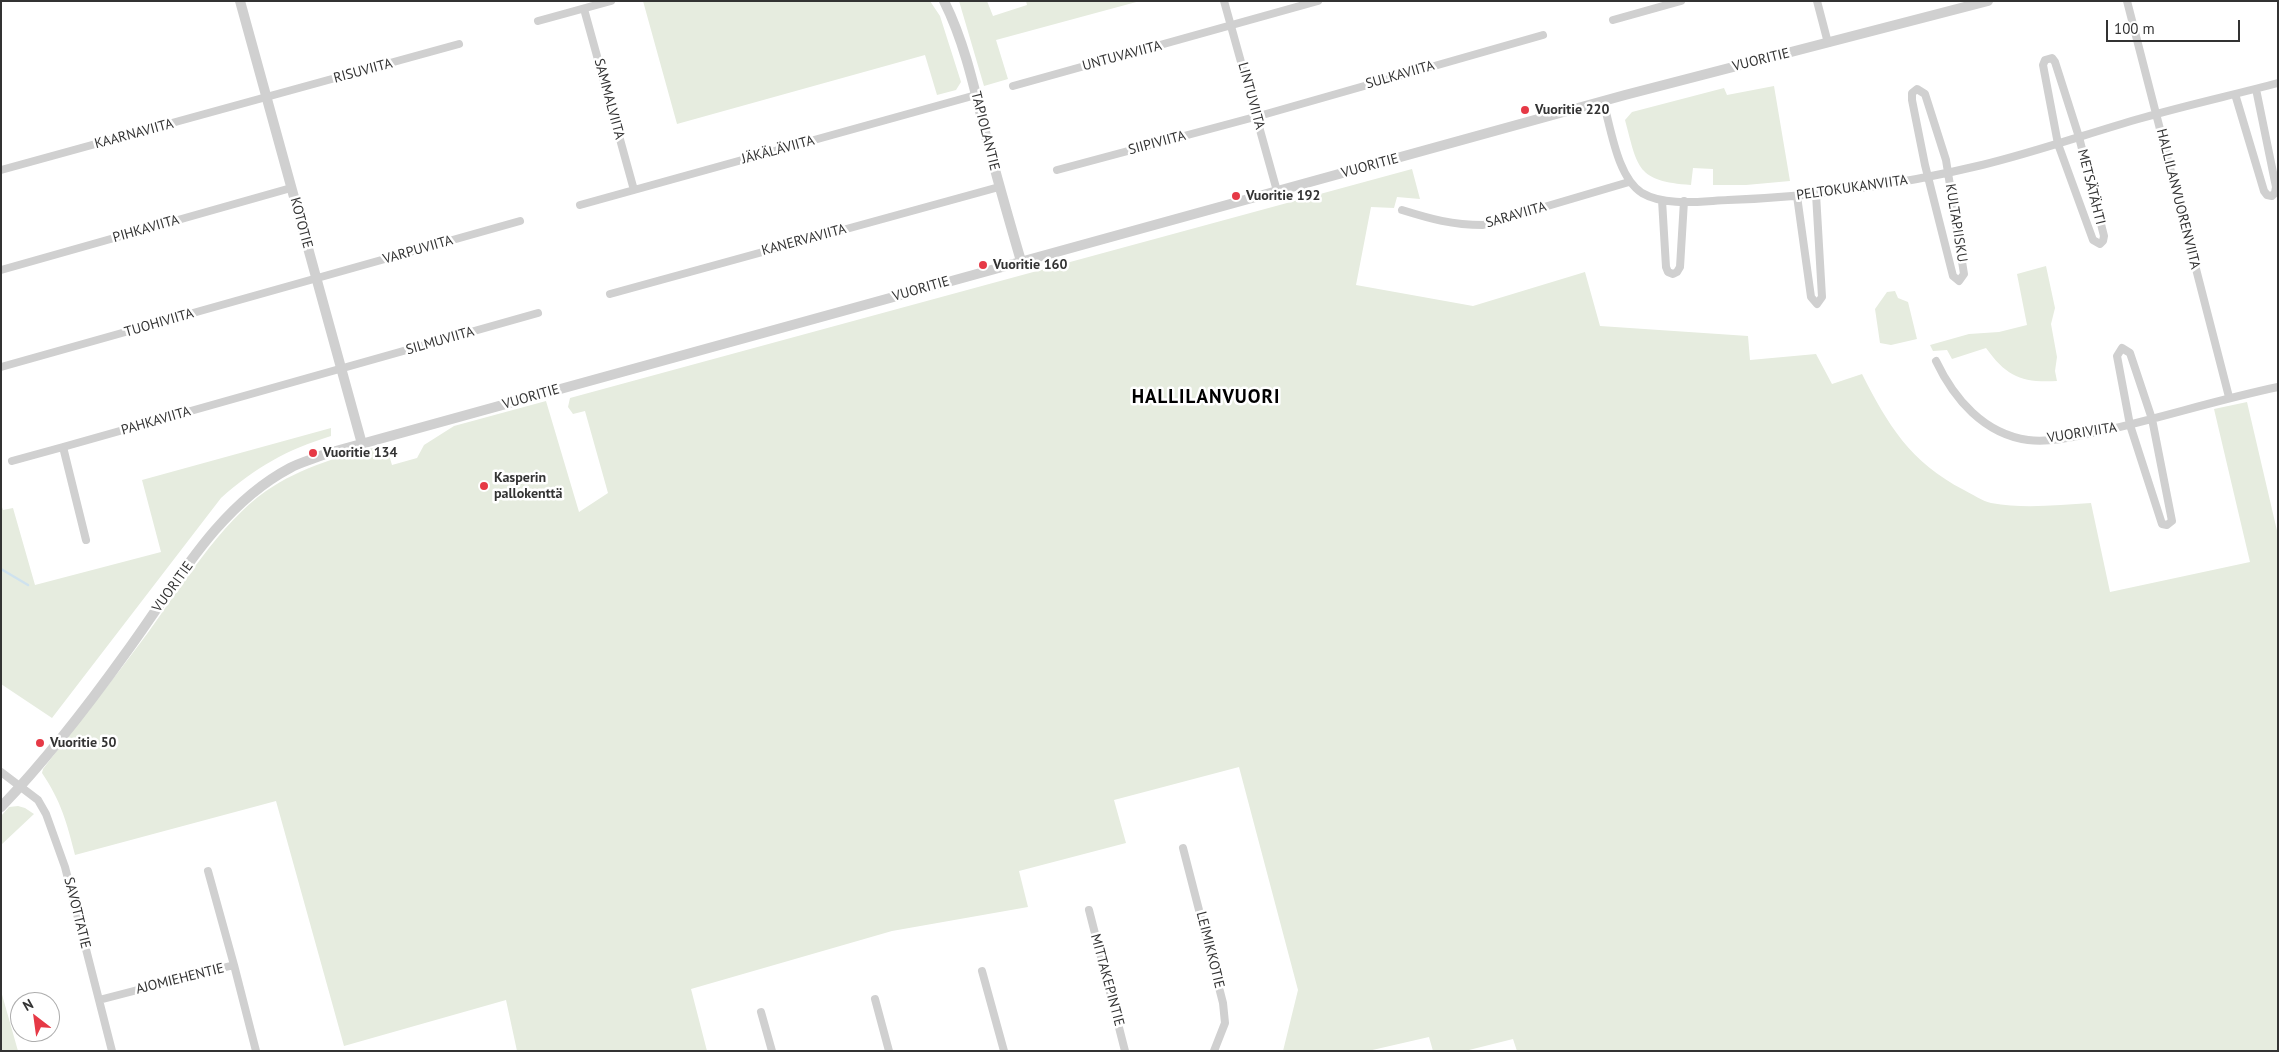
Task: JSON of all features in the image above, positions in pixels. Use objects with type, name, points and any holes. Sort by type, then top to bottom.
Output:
[{"type":"street","name":"KOTOTIE","points":[[240,1],[362,444]]},
{"type":"street","points":[[538,21],[611,1]]},
{"type":"street","name":"TAPIOLANTIE","points":[[944,1],[954,21],[976,95],[999,187],[1021,261]]},
{"type":"street","name":"LINTUVIITA","points":[[1224,1],[1277,191]]},
{"type":"street","name":"UNTUVAVIITA","points":[[1013,86],[1318,1]]},
{"type":"street","points":[[1613,20],[1681,1]]},
{"type":"street","points":[[1817,1],[1828,43]]},
{"type":"street","name":"VUORITIE","points":[[1,807],[21,786],[124,656],[214,532],[236,508],[264,484],[291,467],[325,454],[1603,101],[1988,1]]},
{"type":"street","name":"HALLILANVUORENVIITA","points":[[2127,1],[2229,397]]},
{"type":"street","name":"SAMMALVIITA","points":[[584,8],[634,190]]},
{"type":"street","name":"SULKAVIITA","points":[[1257,116],[1543,35]]},
{"type":"street","name":"RISUVIITA","points":[[266,97],[459,44]]},
{"type":"street","points":[[2058,144],[2043,65],[2044,60],[2052,58],[2055,62],[2079,137]]},
{"type":"street","name":"PELTOKUKANVIITA","points":[[1629,182],[1643,193],[1662,200],[1684,201],[1816,194],[1948,173],[2019,156],[2157,114],[2278,84]]},
{"type":"street","points":[[2235,94],[2264,191],[2267,195],[2272,196],[2276,187],[2256,89]]},
{"type":"street","points":[[1928,176],[1912,100],[1912,92],[1917,90],[1921,90],[1925,94],[1948,173]]},
{"type":"street","name":"JÄKÄLÄVIITA","points":[[580,205],[976,95]]},
{"type":"street","name":"KAARNAVIITA","points":[[1,170],[266,97]]},
{"type":"street","points":[[1603,101],[1621,164],[1629,182]]},
{"type":"street","name":"SIIPIVIITA","points":[[1056,170],[1257,116]]},
{"type":"street","name":"METSÄTÄHTI","points":[[2058,144],[2093,240],[2100,244],[2104,236],[2079,137]]},
{"type":"street","name":"KULTAPIISKU","points":[[1928,176],[1953,276],[1959,281],[1964,274],[1948,173]]},
{"type":"street","name":"SARAVIITA","points":[[1402,210],[1445,223],[1483,225],[1629,182]]},
{"type":"street","name":"KANERVAVIITA","points":[[610,294],[999,187]]},
{"type":"street","name":"PIHKAVIITA","points":[[1,270],[292,188]]},
{"type":"street","points":[[1797,196],[1811,297],[1817,304],[1822,296],[1816,194]]},
{"type":"street","points":[[1662,200],[1666,267],[1668,272],[1673,274],[1680,267],[1684,201]]},
{"type":"street","name":"VARPUVIITA","points":[[317,279],[520,221]]},
{"type":"street","name":"TUOHIVIITA","points":[[1,367],[317,279]]},
{"type":"street","name":"SILMUVIITA","points":[[341,369],[538,313]]},
{"type":"street","points":[[2122,348],[2130,353],[2152,419],[2172,521],[2167,525],[2162,524],[2130,425],[2117,356],[2122,348]]},
{"type":"street","name":"VUORIVIITA","points":[[1936,361],[1946,383],[1959,400],[1977,418],[2002,432],[2027,440],[2054,440],[2130,425],[2229,397],[2278,387]]},
{"type":"street","name":"PAHKAVIITA","points":[[12,461],[341,369]]},
{"type":"street","points":[[63,447],[86,540]]},
{"type":"street","name":"SAVOTTATIE","points":[[1,772],[38,800],[58,844],[112,1051]]},
{"type":"street","name":"LEIMIKKOTIE","points":[[1183,848],[1223,1003],[1225,1023],[1214,1051]]},
{"type":"street","points":[[208,872],[234,965]]},
{"type":"street","name":"MITTAKEPINTIE","points":[[1088,910],[1125,1051]]},
{"type":"street","name":"AJOMIEHENTIE","points":[[99,1000],[234,965],[256,1051]]},
{"type":"street","points":[[982,971],[1004,1051]]},
{"type":"street","points":[[875,999],[889,1051]]},
{"type":"street","points":[[761,1012],[772,1051]]},
{"type":"shaded area","points":[[643,1],[930,1],[940,16],[961,82],[956,90],[937,95],[925,55],[677,124]]},
{"type":"shaded area","points":[[959,1],[987,1],[993,16],[1027,5],[1026,1],[1140,1],[996,40],[1008,79],[984,86]]},
{"type":"shaded area","points":[[1774,86],[1790,181],[1746,185],[1713,185],[1713,169],[1693,168],[1691,185],[1673,183],[1650,176],[1637,161],[1625,120],[1632,112],[1724,88],[1727,95]]},
{"type":"shaded area","points":[[1412,169],[1420,199],[1397,197],[1394,208],[1371,207],[1356,285],[1473,306],[1585,272],[1600,326],[1748,336],[1750,360],[1816,354],[1832,384],[1862,374],[1891,426],[1915,454],[1945,479],[1984,501],[2016,506],[2091,503],[2110,592],[2250,562],[2214,409],[2247,402],[2278,535],[2278,1051],[1517,1051],[1513,1039],[1465,1051],[1433,1051],[1429,1037],[1368,1051],[1283,1051],[1298,990],[1239,767],[1114,800],[1126,843],[1019,871],[1028,907],[892,931],[691,989],[707,1051],[517,1051],[506,1000],[344,1046],[276,801],[75,855],[63,812],[42,773],[43,769],[147,634],[217,538],[249,504],[266,491],[294,475],[339,457],[386,445],[392,465],[417,458],[424,445],[454,426],[546,401],[579,512],[608,493],[585,411],[573,414],[568,407],[570,398]]},
{"type":"shaded area","points":[[2046,266],[2055,308],[2051,324],[2057,357],[2055,371],[2057,381],[2034,381],[2016,376],[2001,366],[1986,348],[1952,359],[1947,350],[1933,351],[1930,345],[1969,334],[1999,332],[2027,325],[2017,274]]},
{"type":"shaded area","points":[[1895,291],[1898,298],[1908,302],[1917,339],[1891,345],[1880,343],[1875,309],[1887,292]]},
{"type":"shaded area","points":[[331,428],[331,436],[300,447],[259,468],[221,498],[52,718],[1,684],[1,504],[3,510],[13,508],[35,585],[161,552],[142,480]]},
{"type":"shaded area","points":[[18,806],[34,814],[1,845],[1,816],[9,807]]},
{"type":"shaded area","points":[[1,991],[10,1023],[10,1042],[15,1042],[18,1051],[1,1051]]},
{"type":"waterway","points":[[1,569],[28,585]]},
{"type":"place","name":"Vuoritie 220","points":[[1525,110]]},
{"type":"place","name":"Vuoritie 192","points":[[1236,196]]},
{"type":"place","name":"Vuoritie 160","points":[[983,265]]},
{"type":"place","name":"Vuoritie 134","points":[[313,453]]},
{"type":"place","name":"Kasperin pallokenttä","points":[[484,486]]},
{"type":"place","name":"Vuoritie 50","points":[[40,743]]},
{"type":"district","name":"HALLILANVUORI","points":[[1206,398]]}]
